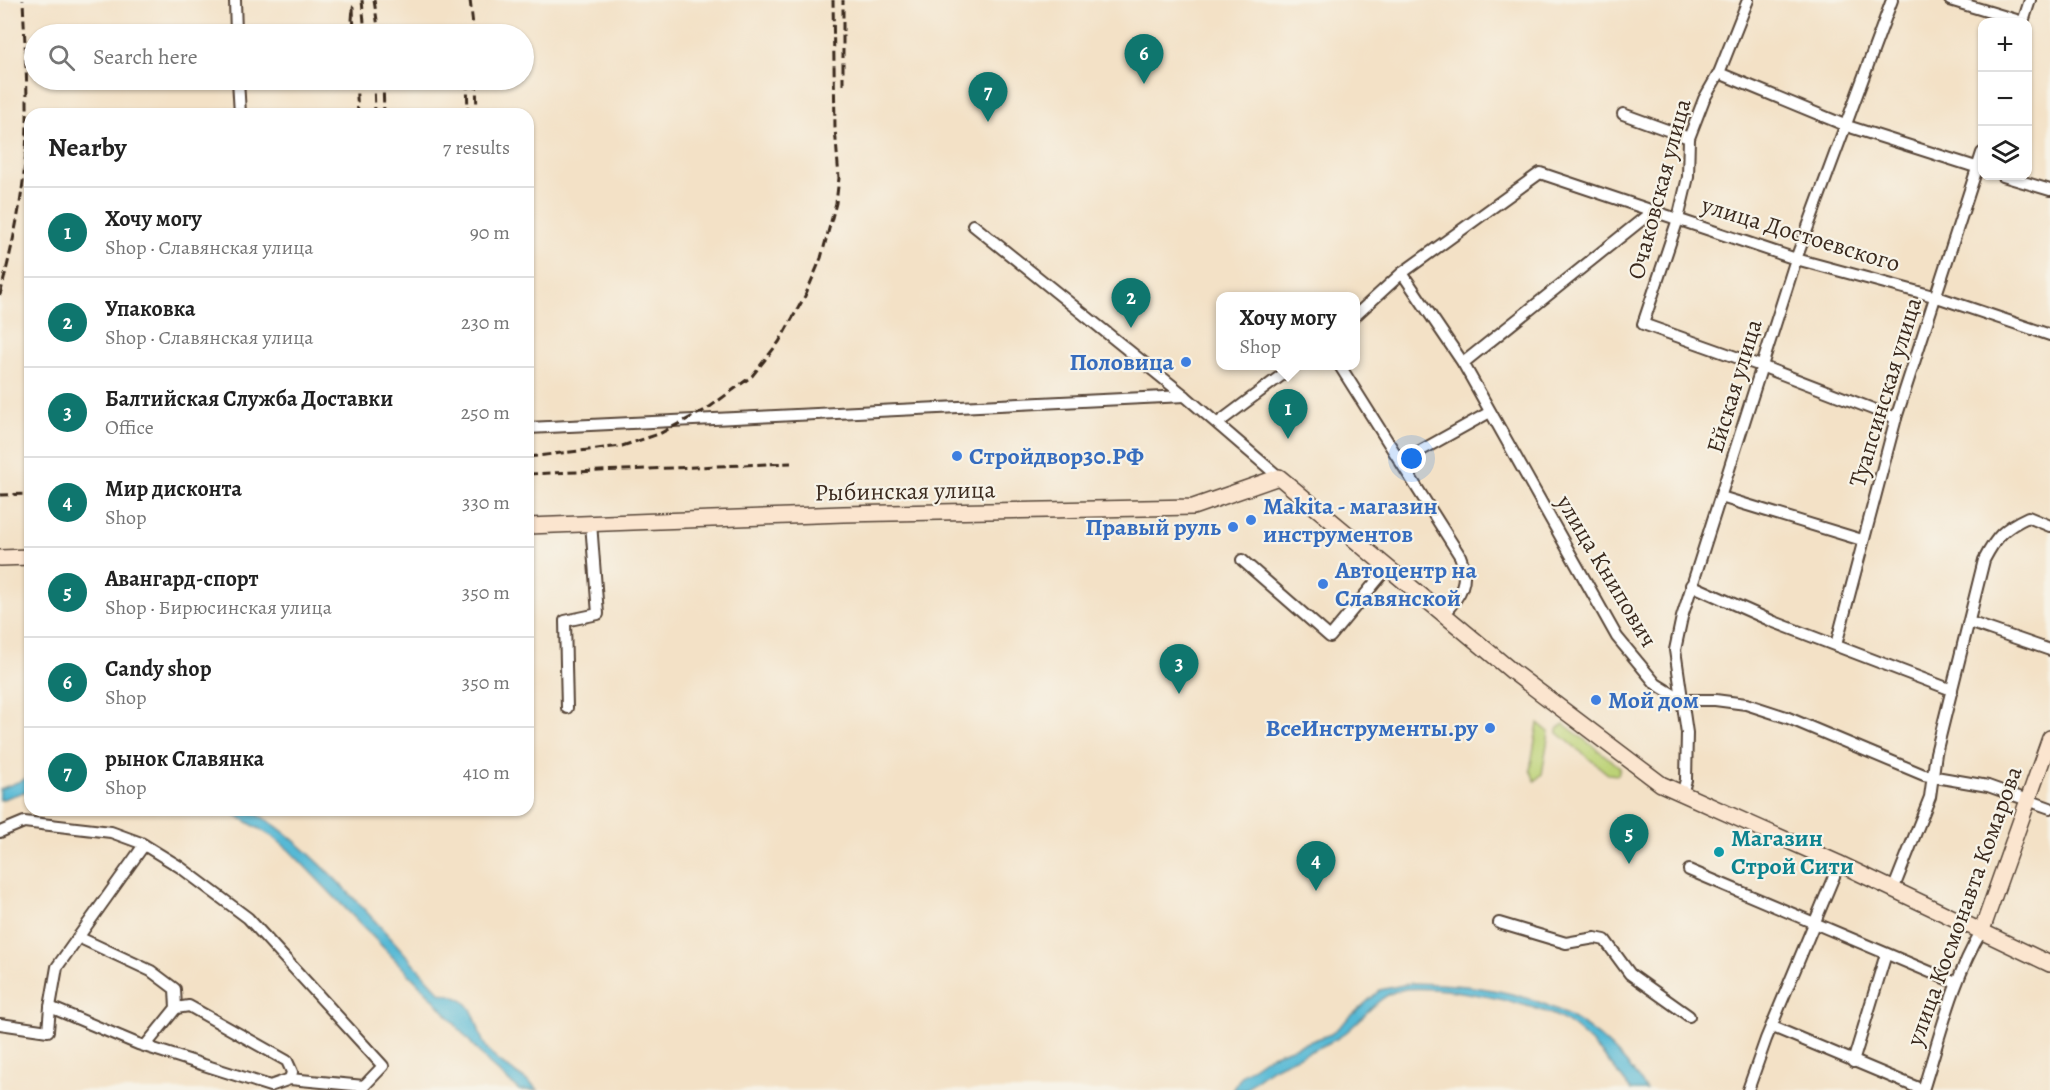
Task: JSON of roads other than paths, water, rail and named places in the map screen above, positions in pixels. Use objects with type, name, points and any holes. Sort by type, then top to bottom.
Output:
[{"type":"main road","name":"Рыбинская улица","points":[[534,526],[1193,507],[1279,477]]},
{"type":"main road","points":[[1279,477],[1443,614],[1634,766],[1682,794],[1982,930],[2050,964]]},
{"type":"main road","points":[[0,558],[24,557]]},
{"type":"main road","name":"улица Космонавта Комарова","points":[[1982,930],[2050,738]]},
{"type":"street","points":[[235,0],[236,24]]},
{"type":"street","name":"Очаковская улица","points":[[1748,0],[1719,74],[1704,99],[1689,138],[1688,177],[1678,219],[1643,324],[1761,366]]},
{"type":"street","name":"Ейская улица","points":[[1682,794],[1688,758],[1675,650],[1691,585],[1796,259],[1892,0]]},
{"type":"street","points":[[1950,0],[2010,18]]},
{"type":"street","points":[[2024,18],[2030,0]]},
{"type":"street","points":[[1719,74],[1847,126],[1978,168]]},
{"type":"street","points":[[239,90],[240,108]]},
{"type":"street","points":[[1623,114],[1689,138]]},
{"type":"street","name":"улица Достоевского","points":[[1402,273],[1540,173],[1796,259],[1937,297],[2050,335]]},
{"type":"street","name":"Туапсинская улица","points":[[1836,645],[1896,418],[1978,175]]},
{"type":"street","points":[[2016,180],[2050,190]]},
{"type":"street","points":[[1463,363],[1653,210]]},
{"type":"street","points":[[973,225],[1218,423],[1279,477]]},
{"type":"street","points":[[1360,311],[1402,273]]},
{"type":"street","name":"улица Книпович","points":[[1402,273],[1463,363],[1617,637],[1656,684],[1682,700]]},
{"type":"street","points":[[1761,366],[1896,418]]},
{"type":"street","points":[[1218,423],[1289,370]]},
{"type":"street","points":[[1343,370],[1402,461],[1460,556],[1467,572],[1462,586],[1443,614]]},
{"type":"street","points":[[534,428],[1185,396]]},
{"type":"street","points":[[1402,461],[1490,412]]},
{"type":"street","points":[[1721,496],[1862,540]]},
{"type":"street","points":[[1893,890],[1930,797],[1936,753],[1984,560],[1996,538],[2028,517],[2047,525]]},
{"type":"street","points":[[567,708],[564,621],[598,614],[591,523]]},
{"type":"street","points":[[1242,560],[1330,637],[1388,567]]},
{"type":"street","points":[[1691,585],[1774,622],[1952,690]]},
{"type":"street","points":[[1969,622],[2050,650]]},
{"type":"street","points":[[1682,700],[1715,700],[1746,704],[1934,777],[1988,786],[2050,808]]},
{"type":"street","points":[[0,832],[24,822],[111,832],[144,845],[180,867],[248,918],[375,1053],[383,1066],[364,1086],[290,1079],[270,1086],[146,1046],[50,1006]]},
{"type":"street","points":[[0,1024],[48,1031],[57,967],[144,845]]},
{"type":"street","points":[[1748,1090],[1753,1072],[1839,864]]},
{"type":"street","points":[[1689,870],[1956,983]]},
{"type":"street","points":[[1499,923],[1566,943],[1595,938],[1605,940],[1630,974],[1689,1016]]},
{"type":"street","name":"улица Космонавта Комарова","points":[[1923,1090],[1956,983],[1967,956],[1982,930]]},
{"type":"street","points":[[78,937],[151,970],[175,989],[176,1008],[146,1046]]},
{"type":"street","points":[[1853,1062],[1886,954]]},
{"type":"street","points":[[176,1008],[189,1006],[287,1061],[292,1072],[290,1079]]},
{"type":"street","points":[[1773,1027],[1923,1090]]},
{"type":"water","points":[[24,779],[24,792],[0,800],[0,789]]},
{"type":"water","points":[[237,816],[259,816],[267,820],[319,863],[441,993],[465,1002],[475,1018],[486,1047],[493,1056],[538,1090],[519,1090],[489,1064],[436,1002],[289,850],[273,837]]},
{"type":"water","points":[[1412,983],[1482,988],[1544,1004],[1573,1018],[1599,1036],[1624,1060],[1647,1090],[1631,1090],[1593,1044],[1575,1028],[1552,1014],[1485,996],[1437,989],[1416,989],[1392,993],[1383,998],[1336,1039],[1277,1066],[1246,1090],[1232,1090],[1243,1074],[1269,1056],[1331,1034],[1380,990]]},
{"type":"railway","points":[[23,0],[24,24]]},
{"type":"railway","points":[[362,0],[364,24]]},
{"type":"railway","points":[[374,0],[378,24]]},
{"type":"railway","points":[[470,0],[473,24]]},
{"type":"railway","points":[[534,456],[622,446],[659,434],[707,409],[752,376],[779,342],[805,296],[821,258],[836,203],[839,178],[835,128],[833,0]]},
{"type":"railway","points":[[843,0],[843,85]]},
{"type":"railway","points":[[352,24],[353,7],[354,24]]},
{"type":"railway","points":[[27,90],[27,108]]},
{"type":"railway","points":[[357,90],[358,108]]},
{"type":"railway","points":[[374,90],[375,108]]},
{"type":"railway","points":[[383,90],[384,108]]},
{"type":"railway","points":[[467,90],[468,108]]},
{"type":"railway","points":[[476,90],[477,108]]},
{"type":"railway","points":[[0,295],[16,223],[24,169]]},
{"type":"railway","points":[[534,474],[791,463]]},
{"type":"railway","points":[[0,495],[24,494]]},
{"type":"place","name":"Candy shop","points":[[1144,84]]},
{"type":"place","name":"рынок Славянка","points":[[988,122]]},
{"type":"place","name":"Упаковка","points":[[1131,328]]},
{"type":"place","name":"Половица","points":[[1186,362]]},
{"type":"place","name":"Хочу могу","points":[[1288,439]]},
{"type":"place","name":"Стройдвор30.РФ","points":[[957,456]]},
{"type":"place","name":"Makita - магазин инструментов","points":[[1251,520]]},
{"type":"place","name":"Правый руль","points":[[1233,527]]},
{"type":"place","name":"Автоцентр на Славянской","points":[[1323,584]]},
{"type":"place","name":"Балтийская Служба Доставки","points":[[1179,694]]},
{"type":"place","name":"Мой дом","points":[[1596,700]]},
{"type":"place","name":"ВсеИнструменты.ру","points":[[1490,728]]},
{"type":"place","name":"Магазин Строй Сити","points":[[1719,852]]},
{"type":"place","name":"Авангард-cпорт","points":[[1629,864]]},
{"type":"place","name":"Мир дисконта","points":[[1316,891]]}]
